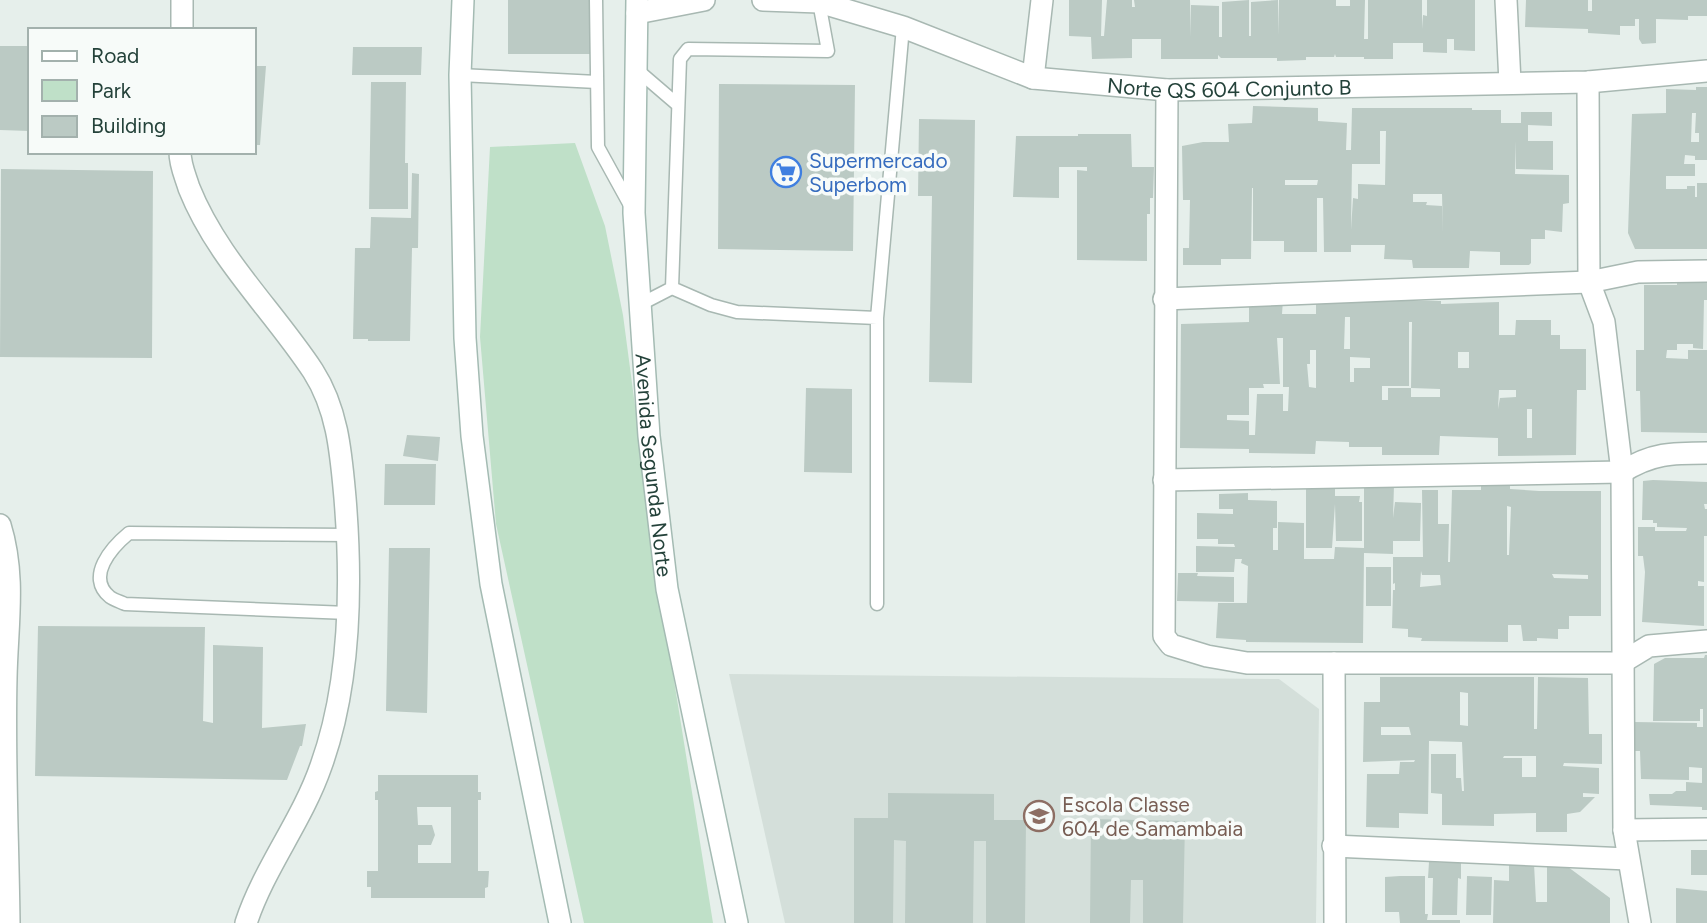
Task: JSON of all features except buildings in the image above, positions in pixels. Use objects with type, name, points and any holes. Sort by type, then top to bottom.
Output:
[{"type":"street","points":[[182,0],[182,28]]},
{"type":"street","points":[[463,0],[460,75],[465,338],[472,436],[491,584],[560,923]]},
{"type":"street","points":[[637,6],[704,0]]},
{"type":"street","name":"Norte QS 604 Conjunto B","points":[[763,0],[819,1],[903,27],[1032,78],[1167,90],[1588,82],[1707,71]]},
{"type":"street","points":[[1032,78],[1042,0]]},
{"type":"street","points":[[1506,0],[1510,83]]},
{"type":"street","name":"Avenida Segunda Norte","points":[[637,6],[634,213],[649,436],[667,589],[737,923]]},
{"type":"street","points":[[1588,82],[1589,282],[1604,322],[1622,472],[1624,830],[1640,923]]},
{"type":"street","points":[[1167,90],[1164,636],[1171,645],[1207,656],[1247,663],[1621,663],[1649,646],[1707,641]]},
{"type":"street","points":[[180,154],[180,163],[195,204],[219,247],[314,372],[331,407],[340,442],[348,535],[348,613],[337,707],[321,766],[290,834],[254,898],[246,923]]},
{"type":"street","points":[[1164,299],[1589,282],[1638,272],[1707,271]]},
{"type":"street","points":[[1164,480],[1622,472],[1643,459],[1678,453],[1707,453]]},
{"type":"street","points":[[0,525],[8,550],[10,573],[10,618],[3,678],[9,923]]},
{"type":"street","points":[[1334,663],[1335,923]]},
{"type":"street","points":[[1624,830],[1707,830]]},
{"type":"street","points":[[1333,846],[1628,859]]},
{"type":"lane","points":[[596,0],[598,147],[634,213]]},
{"type":"lane","points":[[672,288],[680,59],[688,49],[828,51],[819,1]]},
{"type":"lane","points":[[877,604],[877,318],[903,27]]},
{"type":"lane","points":[[635,68],[678,105]]},
{"type":"lane","points":[[460,75],[500,70],[597,82]]},
{"type":"lane","points":[[672,288],[711,305],[737,312],[877,318]]},
{"type":"lane","points":[[639,305],[672,288]]},
{"type":"lane","points":[[348,535],[129,533],[114,545],[100,568],[101,586],[110,597],[125,604],[348,613]]},
{"type":"shaded area","name":"Escola Classe 604 de Samambaia","points":[[729,674],[1279,679],[1319,709],[1316,923],[785,923]]},
{"type":"green space","points":[[575,143],[605,226],[623,315],[659,587],[713,923],[584,923],[496,524],[480,337],[490,147]]},
{"type":"place","name":"Supermercado Superbom","points":[[786,172]]},
{"type":"place","name":"Escola Classe 604 de Samambaia","points":[[1039,816]]}]
